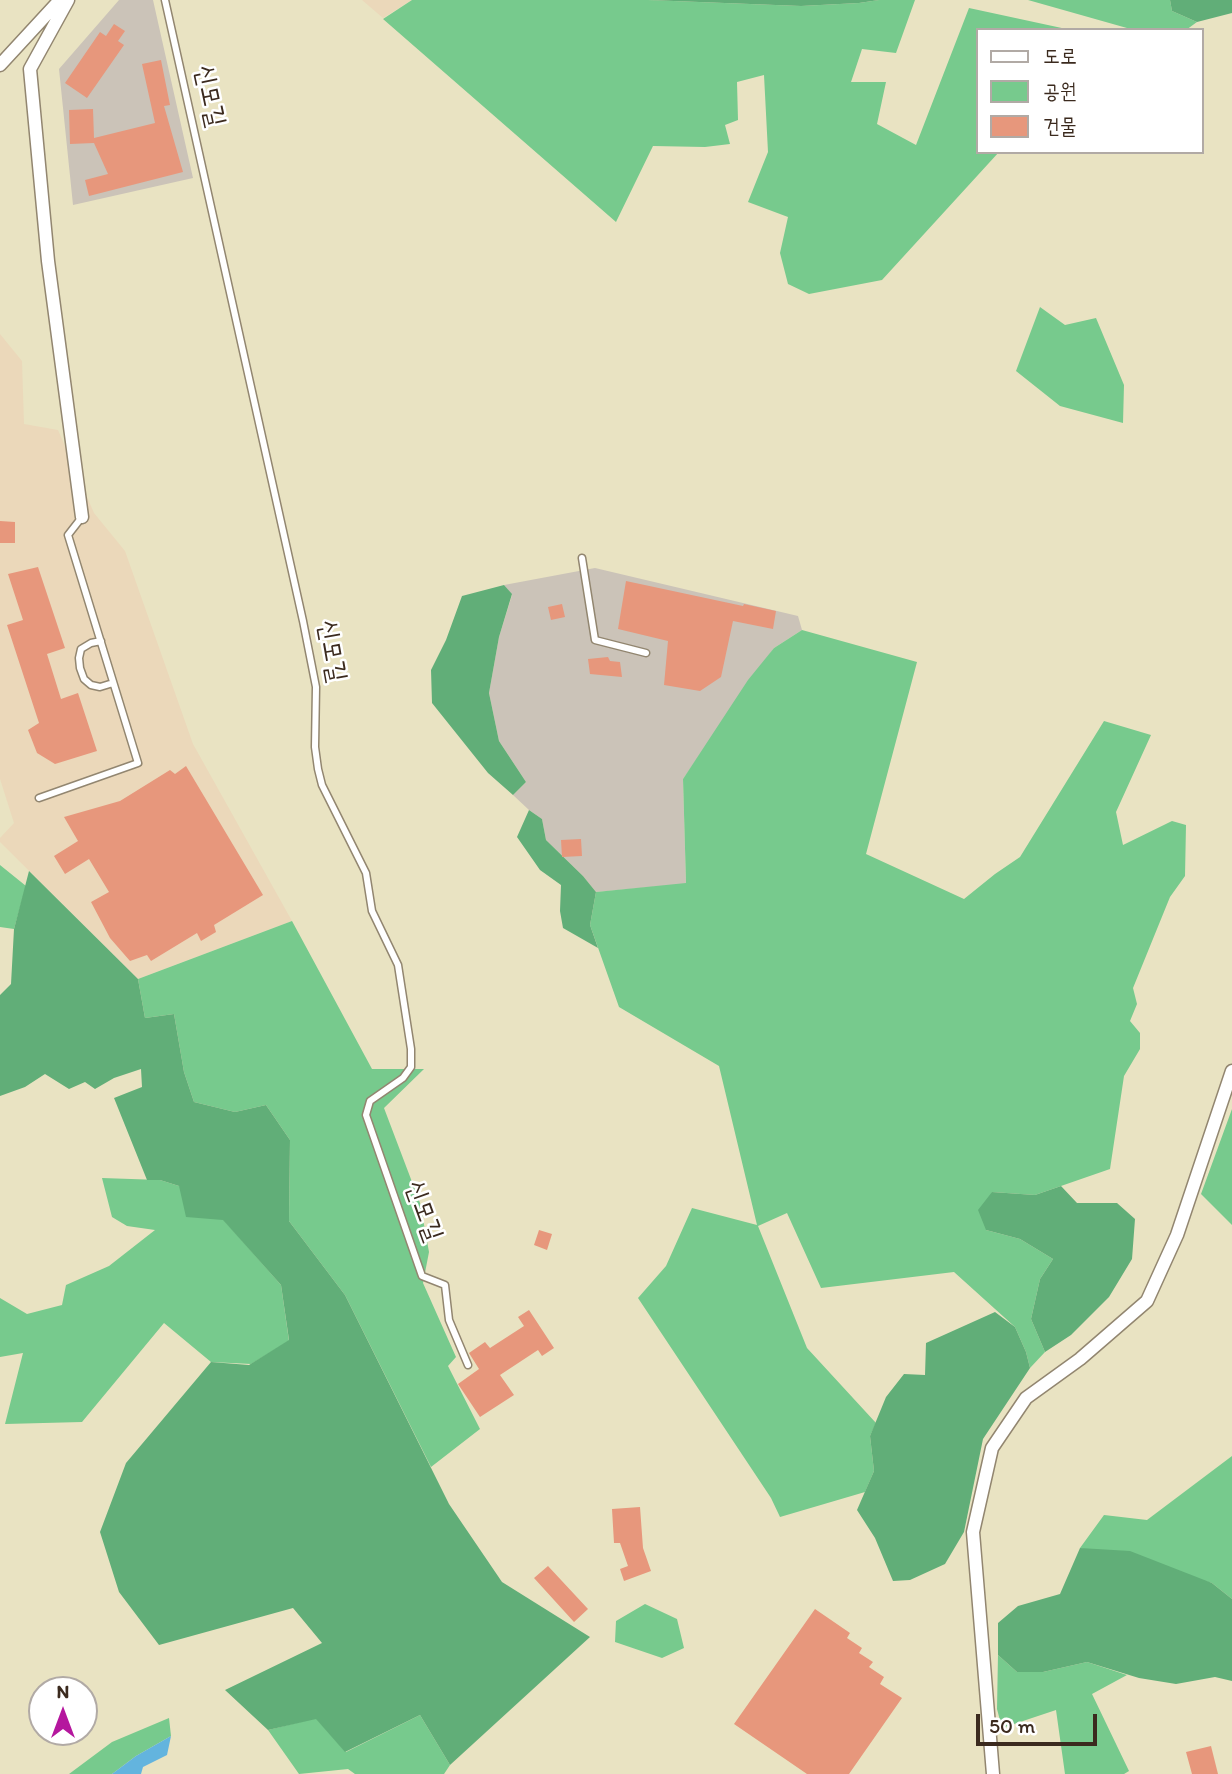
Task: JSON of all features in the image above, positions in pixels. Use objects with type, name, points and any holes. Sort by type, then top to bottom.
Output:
[{"type":"street","points":[[0,65],[60,0]]},
{"type":"street","points":[[68,0],[30,69],[48,261],[82,517]]},
{"type":"street","points":[[993,1774],[972,1532],[992,1448],[1026,1398],[1080,1359],[1147,1301],[1177,1235],[1232,1071]]},
{"type":"lane","name":"신모길","points":[[166,0],[303,621],[316,687],[315,747],[318,769],[323,785],[366,873],[372,911],[398,965],[408,1025],[411,1067],[403,1078],[370,1101],[366,1115],[422,1276],[445,1285],[449,1320],[468,1366]]},
{"type":"lane","points":[[39,798],[138,763],[68,535],[82,517]]},
{"type":"lane","points":[[582,558],[595,640],[646,653]]},
{"type":"lane","points":[[101,642],[91,643],[81,649],[80,668],[84,679],[91,685],[100,687],[113,683]]},
{"type":"shaded area","points":[[119,0],[153,0],[193,178],[73,205],[59,69]]},
{"type":"shaded area","points":[[362,0],[412,0],[383,18]]},
{"type":"shaded area","points":[[0,334],[22,361],[24,424],[58,430],[94,513],[125,551],[193,744],[292,921],[138,979],[0,842],[0,838],[14,823],[0,779]]},
{"type":"shaded area","points":[[595,568],[798,616],[802,630],[774,648],[683,779],[686,884],[596,892],[546,840],[542,819],[513,795],[526,782],[499,741],[489,693],[499,637],[512,595],[504,585]]},
{"type":"green space","points":[[412,0],[648,0],[801,6],[915,0],[896,53],[862,49],[851,82],[886,82],[877,124],[916,145],[969,8],[1062,28],[976,28],[976,154],[997,154],[882,280],[809,294],[788,284],[780,253],[788,217],[748,202],[768,152],[764,75],[737,82],[738,120],[725,125],[730,144],[705,147],[653,146],[616,222],[383,19]]},
{"type":"green space","points":[[648,0],[879,0],[801,6]]},
{"type":"green space","points":[[1028,0],[1170,0],[1172,11],[1197,22],[1189,28],[1127,28]]},
{"type":"green space","points":[[1170,0],[1232,0],[1232,13],[1197,22],[1172,11]]},
{"type":"green space","points":[[1040,307],[1065,325],[1096,318],[1124,385],[1123,423],[1060,406],[1016,371]]},
{"type":"green space","points":[[504,585],[512,594],[499,637],[489,693],[499,741],[526,782],[513,795],[488,773],[432,703],[431,670],[446,640],[462,596]]},
{"type":"green space","points":[[802,630],[917,662],[866,854],[964,899],[1020,857],[1104,721],[1151,735],[1116,812],[1123,845],[1172,821],[1186,825],[1185,876],[1170,897],[1133,988],[1137,1004],[1130,1021],[1140,1033],[1140,1049],[1124,1076],[1110,1169],[1035,1195],[992,1192],[986,1230],[1020,1239],[1053,1259],[1040,1279],[1031,1319],[1045,1352],[1030,1368],[1015,1327],[954,1272],[821,1288],[787,1213],[758,1226],[807,1348],[876,1423],[870,1436],[874,1471],[865,1492],[780,1517],[771,1498],[638,1298],[666,1266],[692,1208],[757,1225],[719,1066],[619,1007],[590,925],[596,892],[686,883],[683,779],[748,680],[774,648]]},
{"type":"green space","points":[[529,810],[542,819],[546,840],[596,892],[590,925],[598,948],[563,928],[560,911],[561,885],[540,870],[517,837]]},
{"type":"green space","points":[[0,865],[26,886],[14,929],[0,927]]},
{"type":"green space","points":[[29,871],[138,979],[145,1018],[174,1014],[184,1072],[194,1102],[235,1112],[266,1105],[290,1140],[289,1221],[345,1295],[449,1504],[502,1582],[590,1637],[450,1765],[420,1715],[345,1752],[316,1719],[268,1730],[225,1690],[322,1643],[293,1608],[159,1645],[119,1592],[100,1532],[126,1463],[211,1362],[249,1365],[289,1340],[281,1285],[223,1220],[186,1217],[179,1186],[160,1180],[147,1180],[114,1098],[142,1087],[141,1069],[114,1078],[95,1089],[85,1082],[69,1089],[45,1074],[25,1087],[0,1096],[0,995],[11,984],[14,929]]},
{"type":"green space","points":[[292,921],[372,1069],[424,1069],[384,1108],[420,1203],[429,1252],[423,1283],[456,1357],[448,1366],[480,1429],[431,1467],[345,1295],[289,1221],[290,1140],[266,1105],[235,1112],[194,1102],[184,1072],[174,1014],[145,1018],[138,979]]},
{"type":"green space","points":[[1232,1109],[1232,1225],[1201,1194]]},
{"type":"green space","points":[[102,1178],[160,1180],[179,1186],[223,1219],[281,1285],[289,1341],[251,1364],[211,1362],[164,1323],[82,1422],[5,1424],[23,1353],[0,1357],[0,1298],[27,1314],[62,1305],[66,1285],[109,1266],[155,1230],[127,1226],[112,1217]]},
{"type":"green space","points":[[1061,1186],[1077,1203],[1117,1203],[1135,1219],[1132,1259],[1109,1297],[1071,1335],[1045,1352],[1031,1319],[1040,1279],[1053,1259],[1020,1239],[986,1230],[978,1210],[992,1192],[1035,1195]]},
{"type":"green space","points":[[995,1312],[1015,1327],[1030,1368],[983,1439],[964,1532],[945,1564],[910,1580],[893,1581],[875,1538],[857,1510],[874,1471],[870,1436],[886,1397],[904,1374],[925,1375],[926,1343]]},
{"type":"green space","points":[[1232,1456],[1232,1599],[1212,1583],[1080,1548],[1104,1515],[1147,1520]]},
{"type":"green space","points":[[1080,1548],[1130,1551],[1212,1583],[1232,1599],[1232,1681],[1215,1677],[1176,1684],[1139,1678],[1087,1662],[1043,1672],[1017,1672],[998,1655],[998,1623],[1018,1606],[1060,1594]]},
{"type":"green space","points":[[645,1604],[677,1619],[684,1648],[662,1658],[615,1642],[616,1621]]},
{"type":"green space","points":[[998,1655],[1017,1672],[1043,1672],[1087,1662],[1127,1675],[1092,1694],[1129,1771],[1124,1774],[1065,1774],[1056,1710],[1002,1728],[997,1709]]},
{"type":"green space","points":[[420,1715],[450,1765],[444,1774],[355,1774],[348,1769],[299,1774],[268,1730],[316,1718],[346,1752]]},
{"type":"green space","points":[[169,1718],[171,1736],[136,1756],[112,1774],[69,1774],[112,1742]]},
{"type":"water","points":[[171,1736],[167,1755],[143,1767],[141,1774],[112,1774],[136,1756]]},
{"type":"building","points":[[114,24],[125,31],[118,41],[124,45],[87,98],[65,83],[100,32],[106,36]]},
{"type":"building","points":[[161,60],[170,105],[164,106],[183,172],[89,196],[85,180],[108,174],[94,143],[70,144],[69,110],[93,109],[94,138],[155,123],[142,64]]},
{"type":"building","points":[[0,521],[15,522],[15,543],[0,543]]},
{"type":"building","points":[[38,567],[65,648],[47,654],[61,699],[78,693],[97,751],[55,764],[37,753],[28,730],[39,723],[7,625],[23,620],[8,574]]},
{"type":"building","points":[[626,581],[776,611],[773,629],[733,621],[721,677],[700,691],[664,685],[668,641],[618,629]]},
{"type":"building","points":[[562,604],[565,617],[551,620],[548,607]]},
{"type":"building","points":[[608,657],[610,661],[620,662],[622,677],[590,674],[588,659]]},
{"type":"building","points":[[186,766],[263,895],[214,925],[216,932],[201,941],[197,933],[151,961],[147,955],[130,961],[110,938],[91,902],[109,892],[89,859],[65,874],[54,856],[78,841],[64,817],[120,801],[170,770],[175,774]]},
{"type":"building","points":[[581,839],[582,856],[562,857],[561,840]]},
{"type":"building","points":[[539,1230],[552,1234],[547,1250],[534,1245]]},
{"type":"building","points":[[529,1310],[554,1348],[542,1356],[538,1350],[500,1375],[514,1395],[480,1417],[458,1384],[479,1369],[469,1353],[485,1342],[490,1348],[524,1326],[518,1317]]},
{"type":"building","points":[[640,1507],[643,1548],[651,1571],[624,1581],[620,1569],[628,1566],[620,1543],[614,1543],[612,1509]]},
{"type":"building","points":[[548,1566],[588,1609],[574,1622],[534,1578]]},
{"type":"building","points":[[815,1609],[850,1633],[847,1638],[862,1648],[859,1653],[873,1662],[869,1667],[884,1677],[880,1684],[902,1698],[849,1774],[807,1774],[734,1724]]},
{"type":"building","points":[[1211,1746],[1218,1774],[1192,1774],[1186,1752]]}]
